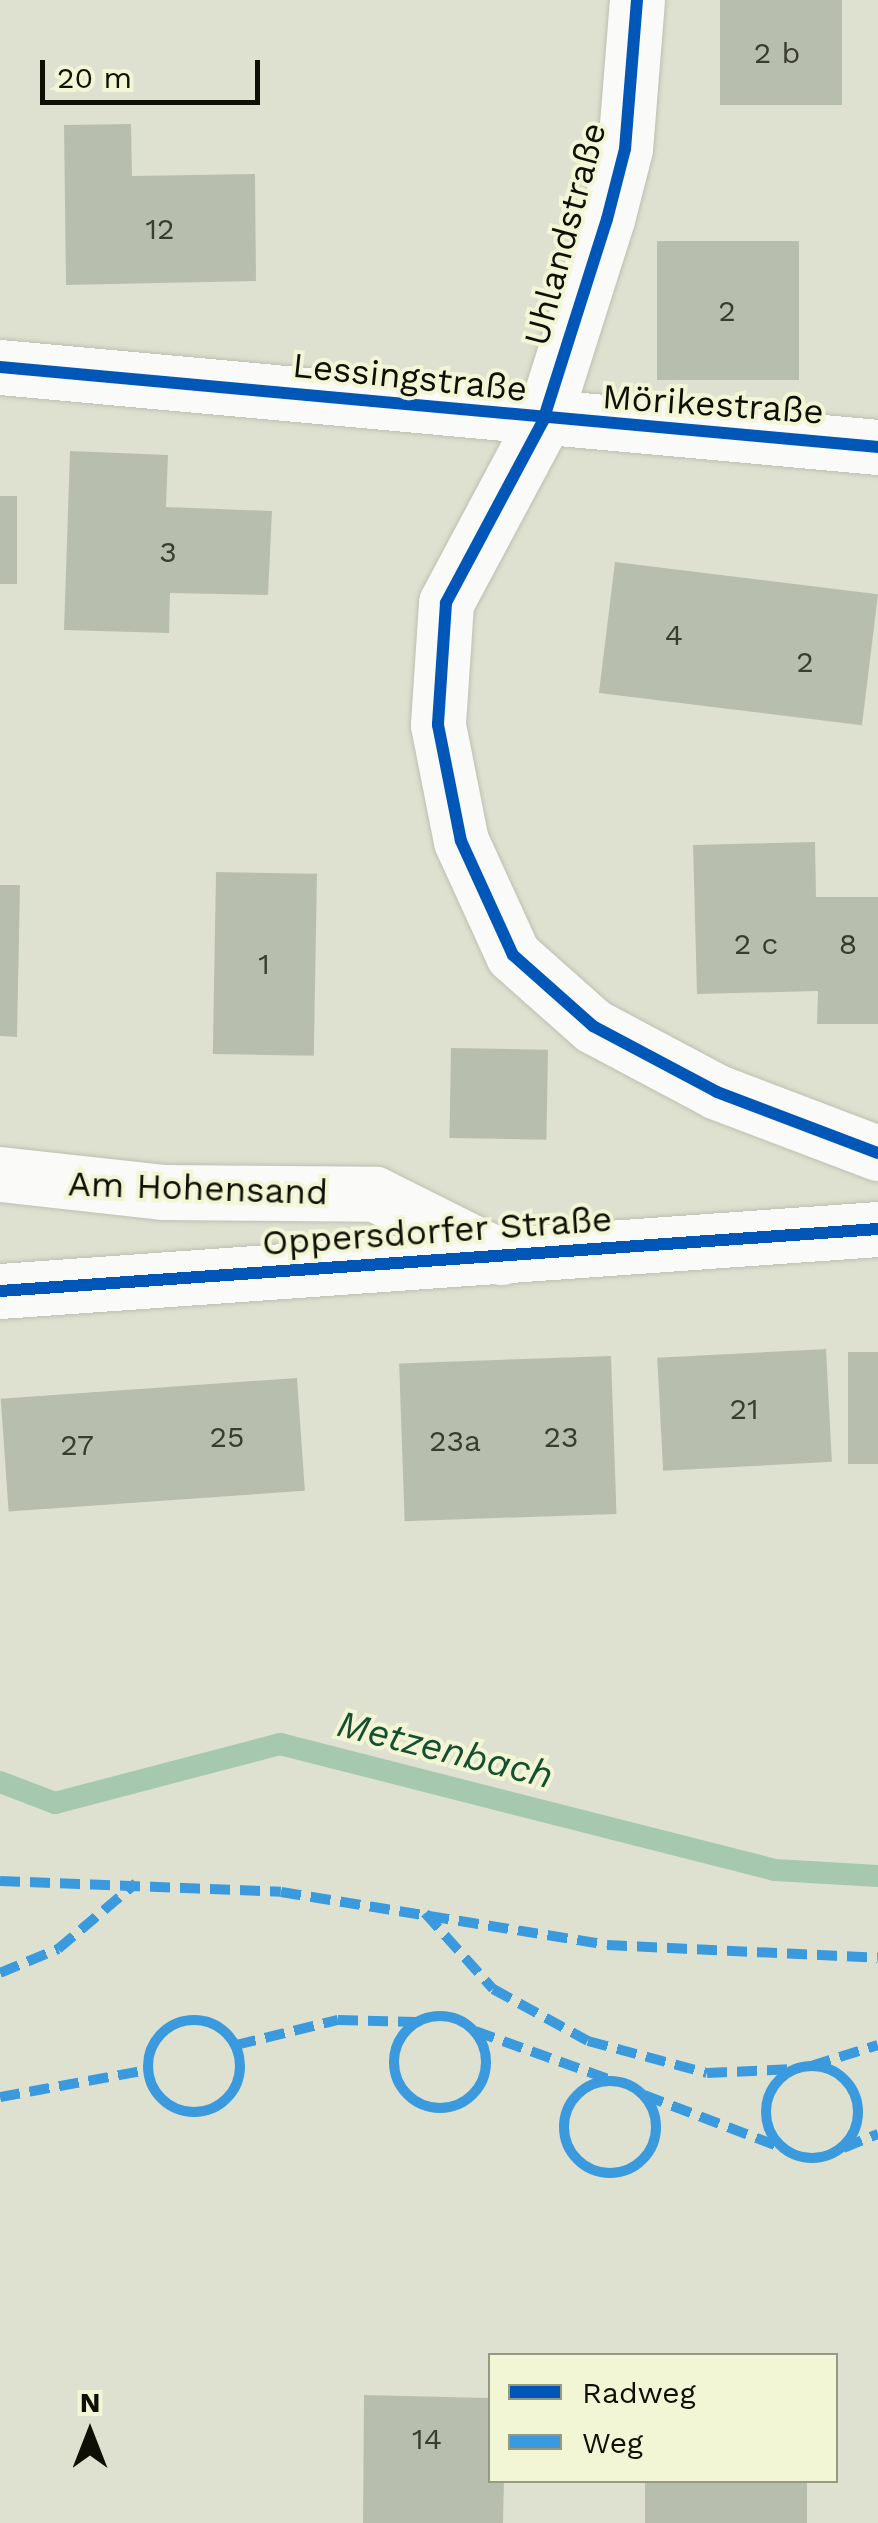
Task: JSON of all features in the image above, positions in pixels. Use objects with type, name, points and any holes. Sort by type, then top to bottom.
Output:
[{"type":"street","name":"Uhlandstraße","points":[[543,421],[625,150],[637,0]]},
{"type":"street","name":"Lessingstraße","points":[[0,367],[543,421],[446,603],[439,708],[461,841],[512,955],[593,1026],[718,1092],[878,1153]]},
{"type":"street","name":"Mörikestraße","points":[[543,421],[878,447]]},
{"type":"street","name":"Am Hohensand","points":[[0,1174],[162,1192],[375,1194],[502,1256]]},
{"type":"street","name":"Oppersdorfer Straße","points":[[0,1290],[878,1230]]},
{"type":"building","points":[[720,0],[842,0],[842,105],[720,105]]},
{"type":"building","points":[[131,124],[132,176],[255,174],[256,281],[66,285],[64,125]]},
{"type":"building","points":[[657,241],[799,241],[799,380],[657,380]]},
{"type":"building","points":[[70,451],[168,455],[166,507],[272,511],[268,595],[170,593],[169,633],[64,630]]},
{"type":"building","points":[[0,496],[17,496],[17,584],[0,584]]},
{"type":"building","points":[[615,562],[878,594],[862,725],[599,693]]},
{"type":"building","points":[[815,842],[816,897],[878,897],[878,1024],[817,1024],[818,991],[697,994],[693,845]]},
{"type":"building","points":[[216,872],[317,874],[314,1056],[213,1054]]},
{"type":"building","points":[[0,885],[20,885],[17,1037],[0,1036]]},
{"type":"building","points":[[451,1048],[548,1050],[546,1140],[449,1138]]},
{"type":"building","points":[[826,1349],[832,1462],[663,1471],[657,1358]]},
{"type":"building","points":[[848,1352],[878,1352],[878,1464],[848,1464]]},
{"type":"building","points":[[611,1356],[617,1514],[405,1521],[399,1363]]},
{"type":"building","points":[[297,1378],[305,1491],[9,1511],[1,1399]]},
{"type":"building","points":[[364,2395],[488,2398],[488,2483],[504,2483],[503,2523],[363,2523]]},
{"type":"building","points":[[645,2483],[807,2483],[807,2523],[645,2523]]},
{"type":"waterway","name":"Metzenbach","points":[[0,1782],[55,1803],[280,1744],[775,1870],[878,1876]]},
{"type":"marked path","points":[[0,1881],[281,1892],[607,1945],[878,1958]]},
{"type":"marked path","points":[[0,1973],[58,1949],[136,1883]]},
{"type":"marked path","points":[[425,1913],[493,1989],[588,2041],[707,2073],[794,2069]]},
{"type":"marked path","points":[[440,2016],[466,2024],[478,2036],[486,2062],[478,2088],[466,2100],[440,2108],[414,2100],[402,2088],[394,2062],[402,2036],[414,2024],[440,2016]]},
{"type":"marked path","points":[[194,2020],[220,2028],[232,2040],[240,2066],[232,2092],[220,2104],[194,2112],[168,2104],[156,2092],[148,2066],[156,2040],[168,2028],[194,2020]]},
{"type":"marked path","points":[[236,2045],[338,2020],[416,2022]]},
{"type":"marked path","points":[[475,2031],[611,2080]]},
{"type":"marked path","points":[[811,2066],[878,2045]]},
{"type":"marked path","points":[[812,2066],[830,2069],[845,2079],[855,2094],[858,2112],[855,2130],[845,2145],[830,2155],[812,2158],[794,2155],[779,2145],[769,2130],[766,2112],[769,2094],[779,2079],[794,2069],[812,2066]]},
{"type":"marked path","points":[[0,2097],[147,2070]]},
{"type":"marked path","points":[[601,2081],[619,2081],[636,2088],[649,2101],[656,2127],[649,2153],[636,2166],[619,2173],[601,2173],[584,2166],[571,2153],[564,2136],[564,2118],[571,2101],[584,2088],[601,2081]]},
{"type":"marked path","points":[[644,2095],[780,2147]]},
{"type":"marked path","points":[[843,2148],[878,2134]]},
{"type":"cycle path","points":[[637,0],[625,149],[607,219],[543,421],[446,603],[438,725],[461,841],[513,955],[593,1026],[717,1092],[878,1153]]},
{"type":"cycle path","points":[[0,367],[878,447]]},
{"type":"cycle path","points":[[0,1291],[878,1229]]}]
